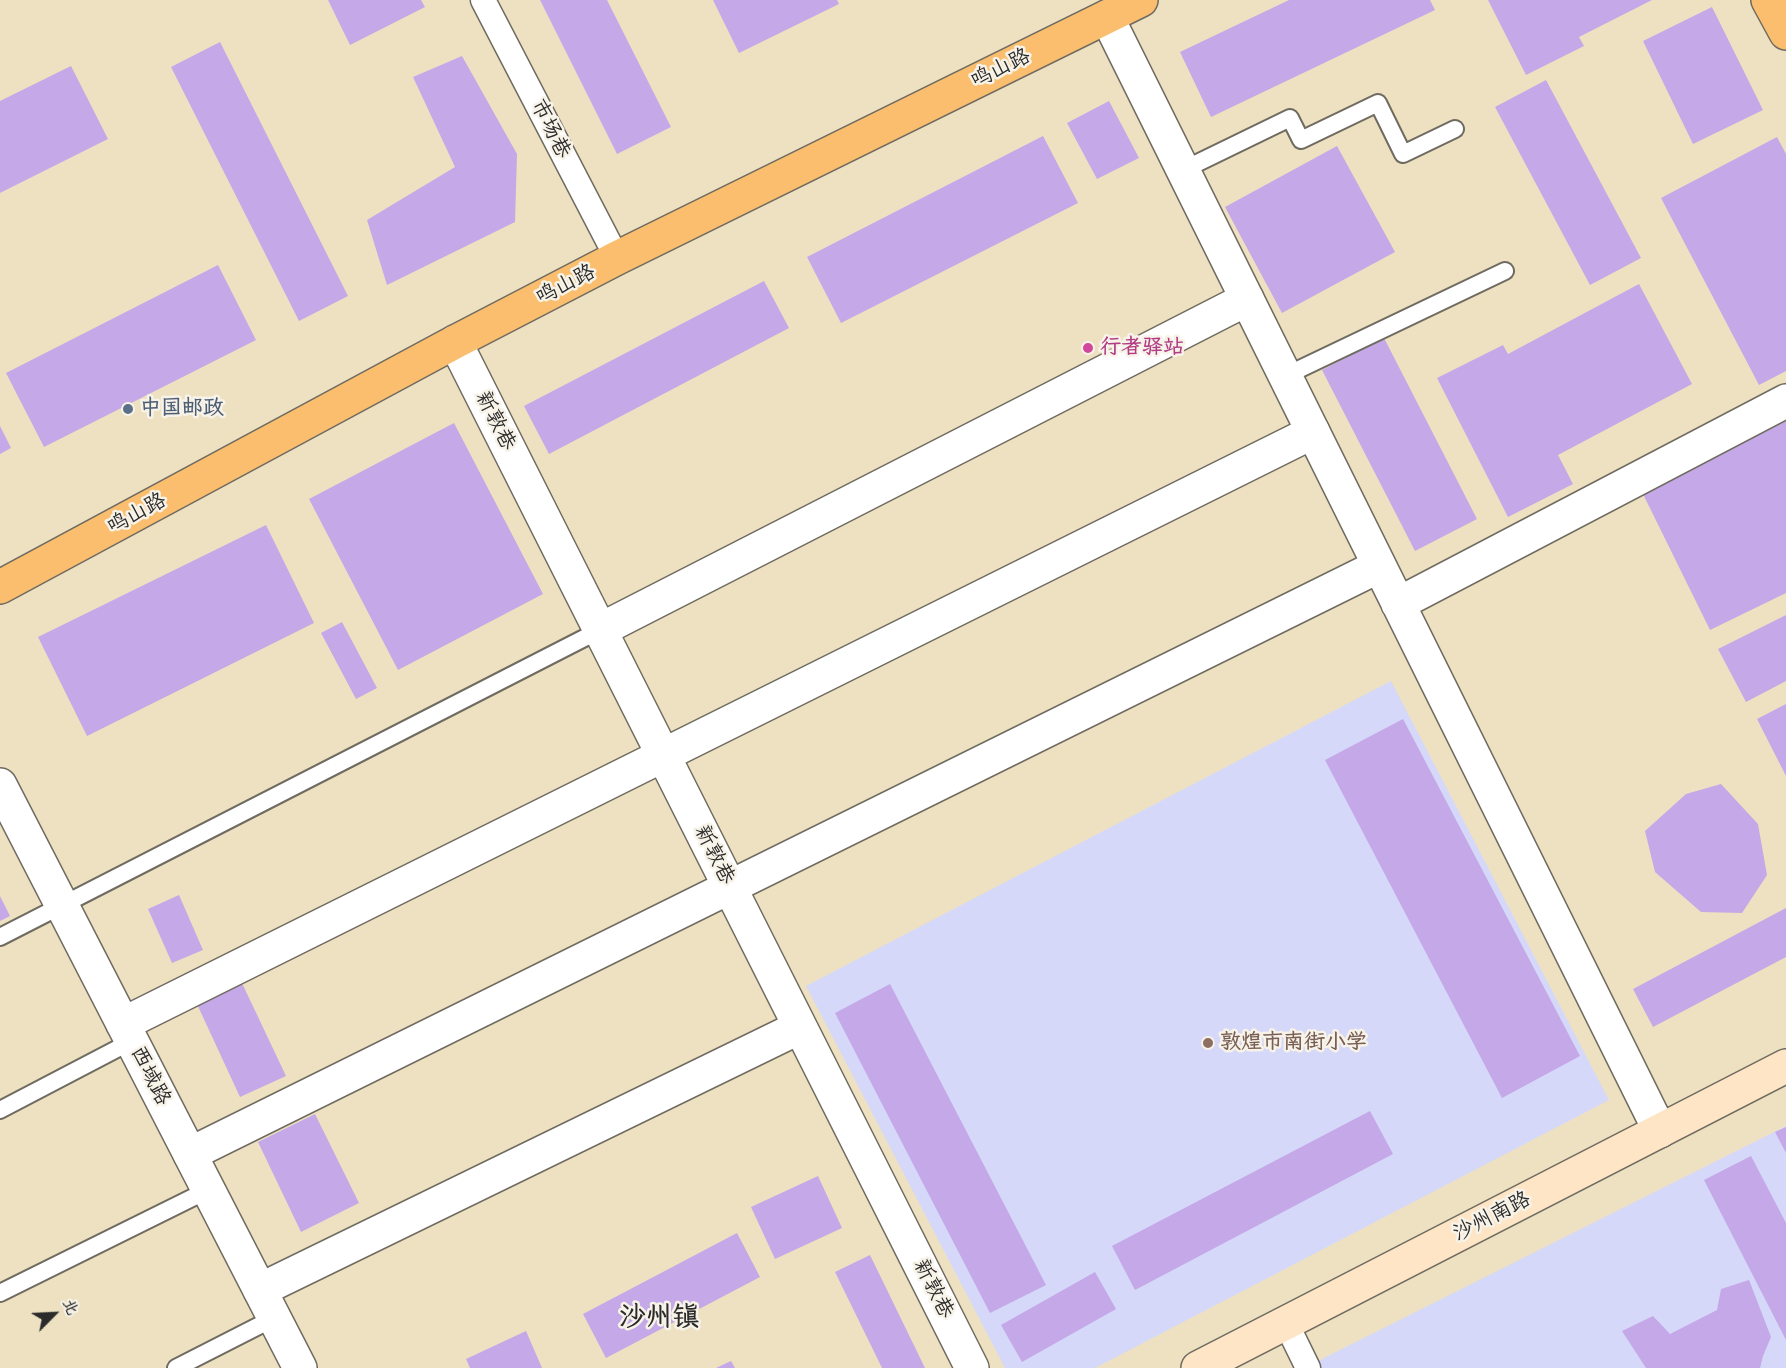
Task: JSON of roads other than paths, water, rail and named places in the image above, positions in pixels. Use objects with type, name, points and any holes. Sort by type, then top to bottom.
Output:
[{"type":"main road","name":"鸣山路","points":[[0,588],[455,342],[617,258],[1141,0]]},
{"type":"main road","points":[[1768,0],[1786,33]]},
{"type":"main road","name":"沙州南路","points":[[1198,1368],[1786,1066]]},
{"type":"street","name":"市场巷","points":[[483,0],[617,258]]},
{"type":"street","points":[[1107,17],[1660,1131]]},
{"type":"street","points":[[600,630],[1247,299]]},
{"type":"street","name":"新敦巷","points":[[455,342],[972,1368]]},
{"type":"street","points":[[1398,603],[1786,401]]},
{"type":"street","points":[[127,1033],[663,755],[1313,432]]},
{"type":"street","points":[[190,1154],[1379,566]]},
{"type":"street","name":"西域路","points":[[0,785],[300,1368]]},
{"type":"street","points":[[260,1290],[800,1027]]},
{"type":"street","points":[[1286,1323],[1308,1368]]},
{"type":"lane","points":[[1183,170],[1290,118],[1301,140],[1378,103],[1403,154],[1455,129]]},
{"type":"lane","points":[[1285,376],[1505,271]]},
{"type":"lane","points":[[0,937],[600,630]]},
{"type":"lane","points":[[0,1110],[127,1033]]},
{"type":"lane","points":[[0,1293],[208,1190]]},
{"type":"lane","points":[[176,1368],[274,1318]]},
{"type":"place","name":"行者驿站","points":[[1088,348]]},
{"type":"place","name":"中国邮政","points":[[128,409]]},
{"type":"place","name":"敦煌市南街小学","points":[[1208,1043]]},
{"type":"district","name":"沙州镇","points":[[659,1318]]}]
